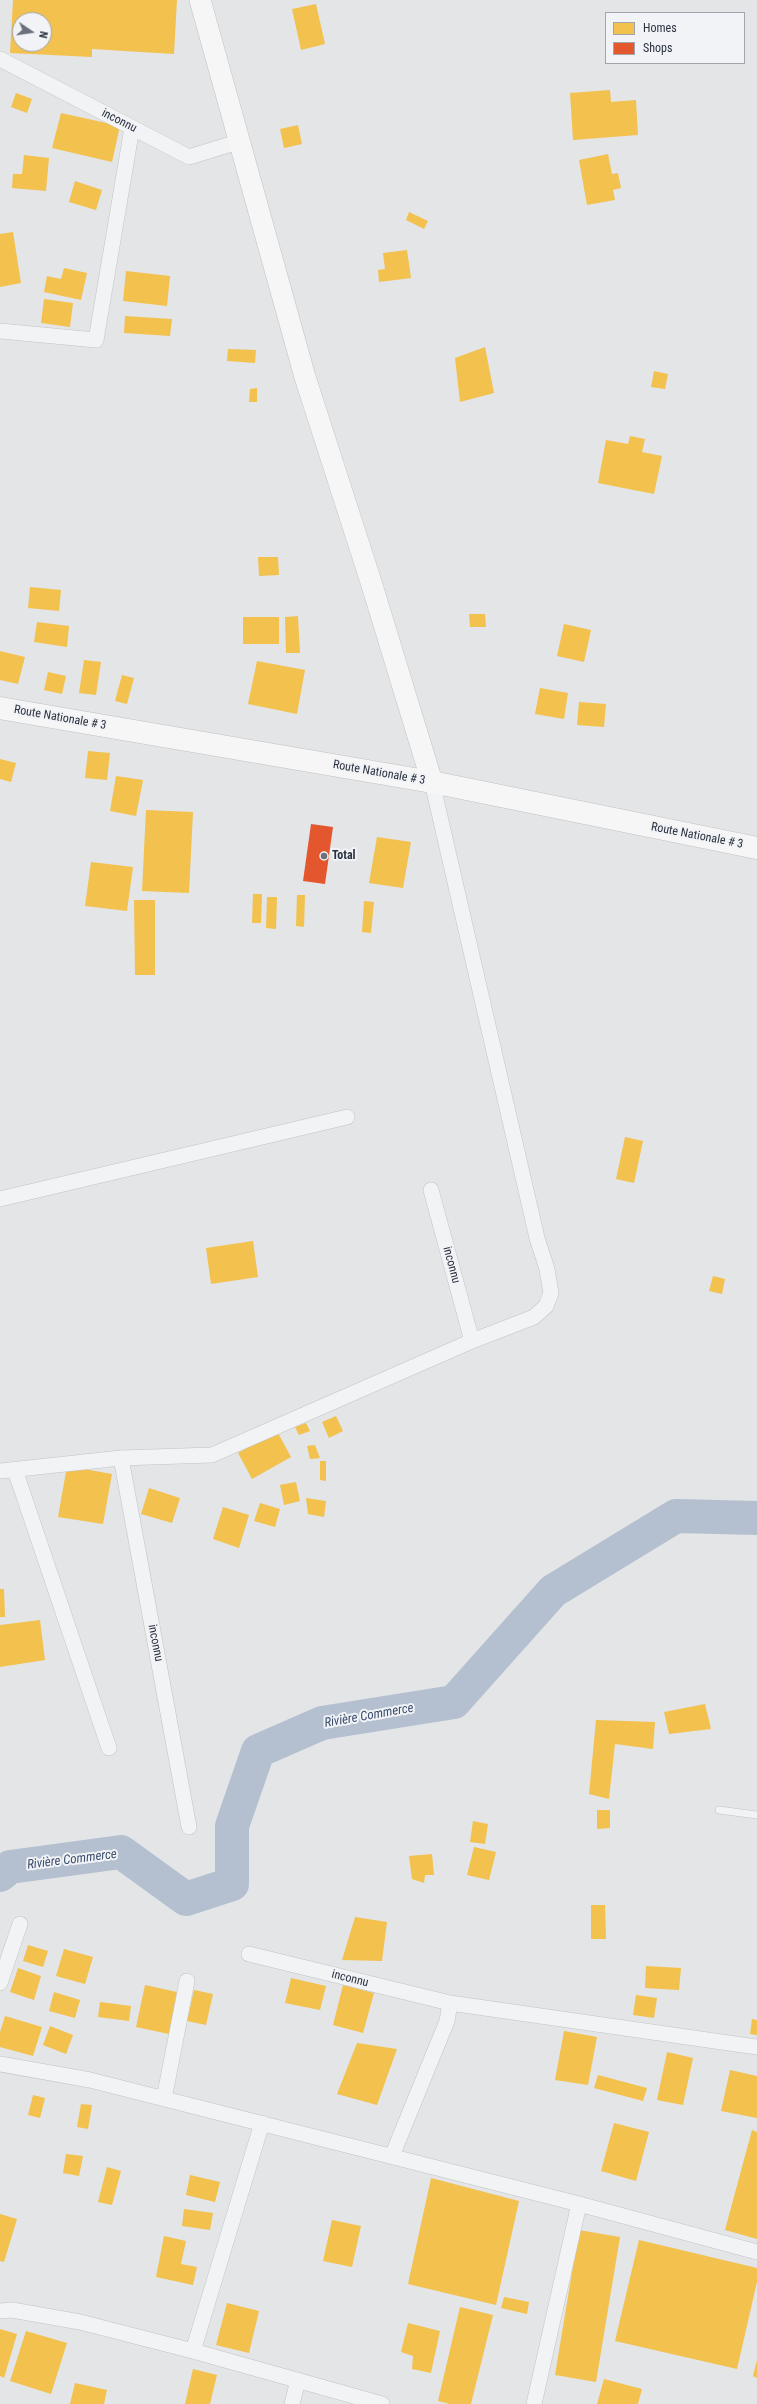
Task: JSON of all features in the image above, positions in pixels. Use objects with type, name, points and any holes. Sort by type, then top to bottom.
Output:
[{"type":"main road","points":[[200,0],[241,141],[305,377],[371,582],[432,782]]},
{"type":"main road","name":"Route Nationale # 3","points":[[0,708],[432,782],[757,848]]},
{"type":"street","name":"inconnu","points":[[0,59],[189,157],[241,141]]},
{"type":"street","points":[[0,331],[96,340],[132,128]]},
{"type":"street","points":[[109,1748],[7,1471],[121,1458],[212,1455],[472,1341],[534,1317],[546,1306],[551,1293],[432,782]]},
{"type":"street","points":[[0,1198],[347,1117]]},
{"type":"street","name":"inconnu","points":[[431,1190],[472,1341]]},
{"type":"street","name":"inconnu","points":[[121,1458],[190,1827]]},
{"type":"street","points":[[0,1983],[20,1924]]},
{"type":"street","name":"inconnu","points":[[248,1954],[450,2003],[757,2047]]},
{"type":"street","points":[[164,2099],[187,1982]]},
{"type":"street","points":[[392,2156],[447,2021],[450,2003]]},
{"type":"street","points":[[0,2064],[90,2080],[579,2204],[757,2252]]},
{"type":"street","points":[[193,2351],[262,2123]]},
{"type":"street","points":[[534,2404],[579,2204]]},
{"type":"street","points":[[0,2311],[12,2310],[80,2322],[193,2351],[382,2404]]},
{"type":"street","points":[[292,2404],[298,2380]]},
{"type":"lane","points":[[719,1810],[757,1815]]},
{"type":"building: Homes","points":[[13,0],[177,0],[174,54],[92,49],[92,57],[10,53],[12,18],[12,52],[52,52],[52,12],[12,12]]},
{"type":"building: Homes","points":[[316,4],[325,44],[301,50],[292,9]]},
{"type":"building: Homes","points":[[610,90],[611,102],[636,100],[638,135],[573,140],[570,93]]},
{"type":"building: Homes","points":[[16,93],[32,99],[27,113],[11,107]]},
{"type":"building: Homes","points":[[61,113],[120,126],[112,162],[52,148]]},
{"type":"building: Homes","points":[[298,125],[302,144],[284,148],[280,129]]},
{"type":"building: Homes","points":[[608,154],[612,174],[618,173],[621,188],[613,190],[615,200],[587,205],[579,160]]},
{"type":"building: Homes","points":[[24,155],[49,158],[46,191],[12,188],[13,174],[22,174]]},
{"type":"building: Homes","points":[[75,181],[102,190],[96,210],[69,202]]},
{"type":"building: Homes","points":[[409,212],[428,221],[424,229],[406,220]]},
{"type":"building: Homes","points":[[13,232],[21,283],[0,287],[0,234]]},
{"type":"building: Homes","points":[[407,250],[411,278],[379,282],[378,270],[385,269],[383,253]]},
{"type":"building: Homes","points":[[64,268],[87,273],[81,300],[44,292],[47,276],[61,279]]},
{"type":"building: Homes","points":[[126,271],[170,276],[167,306],[123,301]]},
{"type":"building: Homes","points":[[44,299],[73,303],[70,327],[41,323]]},
{"type":"building: Homes","points":[[125,316],[172,319],[170,336],[124,333]]},
{"type":"building: Homes","points":[[485,347],[494,393],[460,402],[455,358]]},
{"type":"building: Homes","points":[[228,349],[256,350],[255,363],[227,361]]},
{"type":"building: Homes","points":[[654,371],[668,374],[665,389],[651,387]]},
{"type":"building: Homes","points":[[257,388],[257,402],[249,402],[250,389]]},
{"type":"building: Homes","points":[[630,436],[645,439],[642,452],[662,456],[654,494],[598,483],[606,440],[628,444]]},
{"type":"building: Homes","points":[[258,557],[278,557],[279,575],[259,576]]},
{"type":"building: Homes","points":[[30,587],[61,590],[59,611],[28,608]]},
{"type":"building: Homes","points":[[469,614],[485,614],[486,627],[470,627]]},
{"type":"building: Homes","points":[[298,616],[300,653],[286,653],[285,617]]},
{"type":"building: Homes","points":[[243,617],[279,617],[279,644],[243,644]]},
{"type":"building: Homes","points":[[37,622],[69,626],[67,647],[34,642]]},
{"type":"building: Homes","points":[[564,624],[591,630],[584,662],[557,656]]},
{"type":"building: Homes","points":[[0,651],[25,657],[18,684],[0,680]]},
{"type":"building: Homes","points":[[84,660],[101,662],[96,695],[79,693]]},
{"type":"building: Homes","points":[[257,661],[305,670],[297,714],[248,704]]},
{"type":"building: Homes","points":[[48,672],[66,676],[62,694],[44,690]]},
{"type":"building: Homes","points":[[122,675],[134,678],[127,704],[115,701]]},
{"type":"building: Homes","points":[[540,688],[568,693],[564,719],[535,714]]},
{"type":"building: Homes","points":[[579,702],[606,704],[604,727],[577,725]]},
{"type":"building: Homes","points":[[88,751],[110,753],[107,780],[85,778]]},
{"type":"building: Homes","points":[[0,759],[16,763],[11,782],[0,779]]},
{"type":"building: Homes","points":[[116,776],[143,780],[136,816],[110,811]]},
{"type":"building: Homes","points":[[146,810],[193,812],[189,893],[142,891]]},
{"type":"building: Homes","points":[[377,837],[411,842],[403,888],[369,883]]},
{"type":"building: Homes","points":[[91,862],[133,867],[127,911],[85,906]]},
{"type":"building: Homes","points":[[253,894],[262,894],[261,923],[252,923]]},
{"type":"building: Homes","points":[[297,895],[305,895],[304,927],[296,926]]},
{"type":"building: Homes","points":[[267,897],[277,897],[276,929],[266,928]]},
{"type":"building: Homes","points":[[134,900],[155,900],[155,975],[135,975]]},
{"type":"building: Homes","points":[[364,901],[374,902],[371,933],[362,932]]},
{"type":"building: Homes","points":[[625,1137],[643,1141],[634,1183],[616,1179]]},
{"type":"building: Homes","points":[[253,1241],[258,1277],[211,1284],[206,1248]]},
{"type":"building: Homes","points":[[713,1276],[725,1279],[722,1294],[709,1291]]},
{"type":"building: Homes","points":[[336,1416],[343,1431],[329,1438],[322,1422]]},
{"type":"building: Homes","points":[[306,1423],[310,1431],[299,1435],[295,1427]]},
{"type":"building: Homes","points":[[277,1431],[291,1457],[252,1479],[238,1453]]},
{"type":"building: Homes","points":[[315,1445],[320,1458],[310,1459],[307,1446]]},
{"type":"building: Homes","points":[[320,1461],[326,1461],[326,1481],[320,1480]]},
{"type":"building: Homes","points":[[67,1466],[112,1474],[103,1524],[58,1517]]},
{"type":"building: Homes","points":[[296,1482],[300,1501],[284,1505],[280,1485]]},
{"type":"building: Homes","points":[[149,1488],[180,1498],[172,1523],[141,1514]]},
{"type":"building: Homes","points":[[306,1498],[326,1501],[324,1517],[308,1514]]},
{"type":"building: Homes","points":[[260,1503],[280,1509],[275,1527],[254,1521]]},
{"type":"building: Homes","points":[[223,1507],[249,1515],[239,1548],[213,1539]]},
{"type":"building: Homes","points":[[0,1589],[4,1589],[5,1617],[0,1617]]},
{"type":"building: Homes","points":[[40,1620],[45,1660],[0,1667],[0,1625]]},
{"type":"building: Homes","points":[[705,1704],[711,1729],[669,1734],[664,1712]]},
{"type":"building: Homes","points":[[596,1720],[655,1722],[653,1749],[615,1744],[609,1799],[589,1794]]},
{"type":"building: Homes","points":[[597,1810],[610,1810],[610,1828],[597,1829]]},
{"type":"building: Homes","points":[[473,1821],[488,1824],[485,1844],[470,1842]]},
{"type":"building: Homes","points":[[474,1847],[496,1852],[489,1880],[467,1875]]},
{"type":"building: Homes","points":[[432,1854],[434,1875],[425,1875],[424,1883],[412,1879],[409,1856]]},
{"type":"building: Homes","points":[[591,1905],[605,1905],[606,1939],[591,1939]]},
{"type":"building: Homes","points":[[355,1917],[387,1922],[382,1961],[342,1960]]},
{"type":"building: Homes","points":[[28,1945],[48,1951],[43,1967],[23,1961]]},
{"type":"building: Homes","points":[[64,1949],[93,1957],[85,1984],[56,1976]]},
{"type":"building: Homes","points":[[646,1966],[681,1968],[679,1990],[645,1988]]},
{"type":"building: Homes","points":[[18,1968],[41,1976],[34,2000],[10,1992]]},
{"type":"building: Homes","points":[[291,1978],[326,1986],[320,2010],[285,2003]]},
{"type":"building: Homes","points":[[145,1985],[177,1992],[169,2034],[136,2027]]},
{"type":"building: Homes","points":[[343,1985],[374,1993],[363,2033],[333,2025]]},
{"type":"building: Homes","points":[[194,1990],[213,1994],[206,2025],[187,2021]]},
{"type":"building: Homes","points":[[54,1992],[80,2000],[75,2018],[49,2011]]},
{"type":"building: Homes","points":[[636,1995],[657,1998],[654,2018],[633,2015]]},
{"type":"building: Homes","points":[[100,2002],[131,2006],[129,2021],[98,2017]]},
{"type":"building: Homes","points":[[5,2016],[42,2027],[33,2056],[0,2047],[0,2032]]},
{"type":"building: Homes","points":[[752,2019],[757,2020],[757,2035],[750,2034]]},
{"type":"building: Homes","points":[[50,2026],[73,2035],[66,2054],[43,2045]]},
{"type":"building: Homes","points":[[564,2031],[597,2037],[588,2085],[555,2080]]},
{"type":"building: Homes","points":[[357,2043],[397,2049],[377,2105],[337,2094]]},
{"type":"building: Homes","points":[[667,2052],[693,2058],[683,2105],[657,2100]]},
{"type":"building: Homes","points":[[730,2070],[757,2076],[757,2118],[721,2111]]},
{"type":"building: Homes","points":[[598,2075],[647,2088],[643,2101],[594,2088]]},
{"type":"building: Homes","points":[[33,2095],[45,2098],[40,2118],[28,2115]]},
{"type":"building: Homes","points":[[81,2104],[92,2105],[88,2129],[77,2127]]},
{"type":"building: Homes","points":[[614,2123],[649,2132],[636,2181],[601,2171]]},
{"type":"building: Homes","points":[[752,2130],[757,2132],[757,2239],[725,2230]]},
{"type":"building: Homes","points":[[66,2154],[83,2156],[79,2176],[63,2173]]},
{"type":"building: Homes","points":[[107,2167],[121,2171],[112,2205],[98,2202]]},
{"type":"building: Homes","points":[[190,2175],[220,2182],[215,2202],[186,2195]]},
{"type":"building: Homes","points":[[431,2178],[519,2201],[496,2305],[408,2284]]},
{"type":"building: Homes","points":[[184,2209],[213,2213],[210,2230],[182,2226]]},
{"type":"building: Homes","points":[[0,2214],[17,2219],[4,2262],[0,2261]]},
{"type":"building: Homes","points":[[332,2220],[361,2226],[352,2267],[323,2261]]},
{"type":"building: Homes","points":[[579,2230],[620,2237],[596,2382],[555,2375]]},
{"type":"building: Homes","points":[[164,2236],[186,2241],[181,2264],[197,2267],[193,2285],[156,2277]]},
{"type":"building: Homes","points":[[639,2240],[757,2268],[757,2282],[737,2369],[615,2341]]},
{"type":"building: Homes","points":[[504,2297],[529,2302],[527,2314],[501,2308]]},
{"type":"building: Homes","points":[[227,2303],[259,2311],[249,2353],[216,2345]]},
{"type":"building: Homes","points":[[460,2307],[493,2315],[471,2404],[450,2404],[438,2401]]},
{"type":"building: Homes","points":[[408,2323],[440,2331],[431,2373],[412,2369],[413,2356],[401,2352]]},
{"type":"building: Homes","points":[[0,2329],[17,2334],[4,2378],[0,2376]]},
{"type":"building: Homes","points":[[26,2331],[67,2343],[51,2394],[10,2381]]},
{"type":"building: Homes","points":[[757,2360],[757,2378],[753,2376]]},
{"type":"building: Homes","points":[[193,2369],[217,2375],[210,2404],[185,2404]]},
{"type":"building: Homes","points":[[604,2379],[642,2389],[638,2404],[597,2404]]},
{"type":"building: Homes","points":[[75,2383],[107,2390],[104,2404],[70,2404]]},
{"type":"building: Shops","points":[[311,824],[333,827],[325,884],[303,881]]},
{"type":"waterway","name":"Rivière Commerce","points":[[0,1875],[10,1867],[121,1852],[186,1899],[232,1884],[232,1826],[258,1751],[322,1723],[454,1702],[553,1591],[676,1516],[757,1518]]},
{"type":"place","name":"Total","points":[[324,856]]}]
